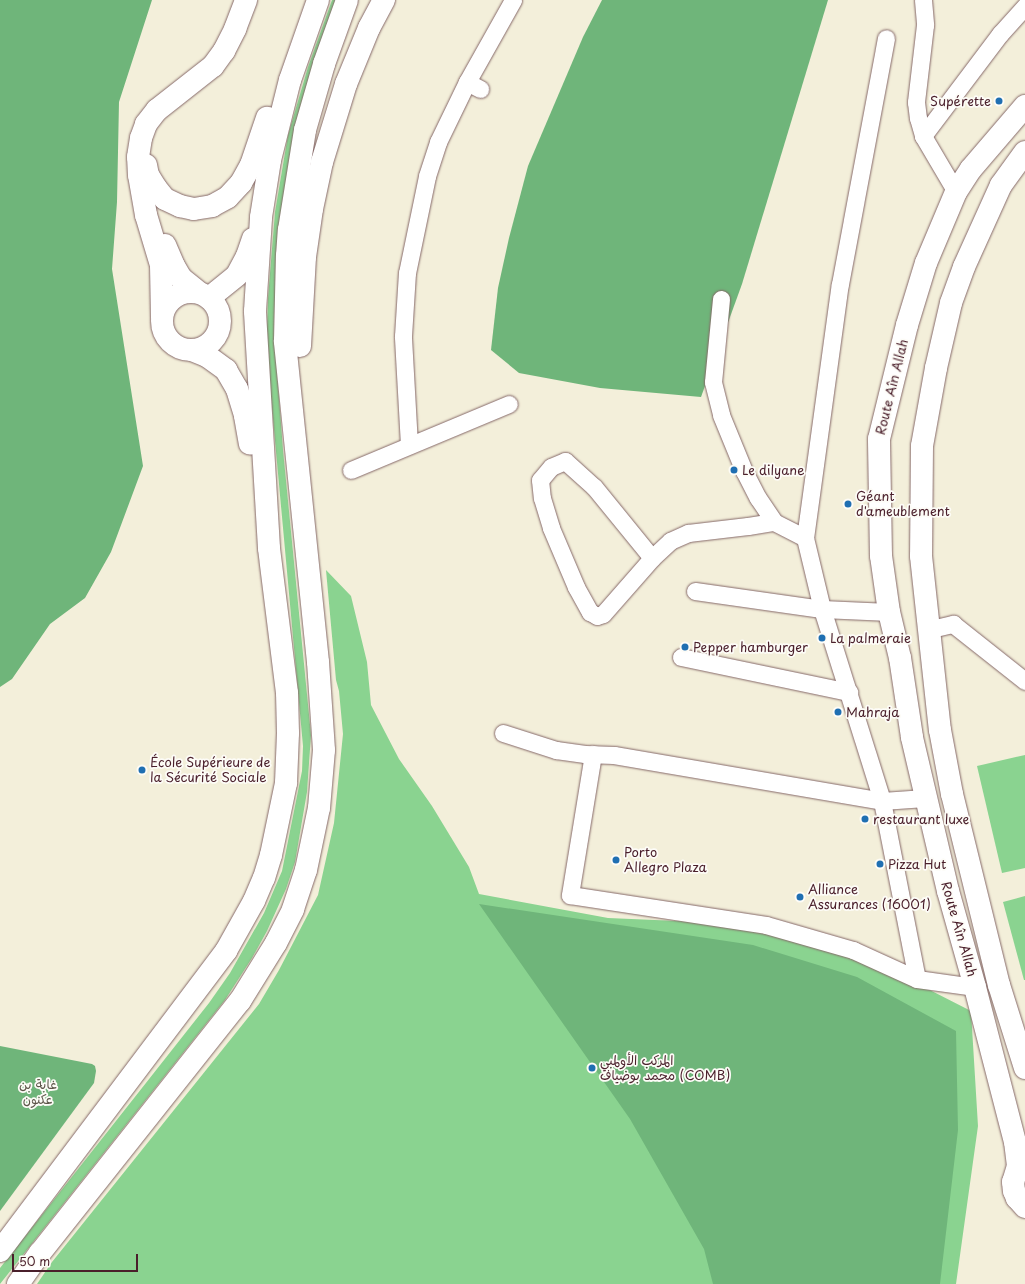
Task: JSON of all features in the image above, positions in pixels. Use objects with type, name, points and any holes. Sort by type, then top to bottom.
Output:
[{"type":"main road","points":[[1,1249],[216,966],[239,929],[264,878],[284,798],[288,732],[287,693],[269,548],[245,416],[237,389],[226,370],[219,363],[192,350],[173,344],[166,337],[162,317],[161,265],[146,215],[138,157],[140,138],[146,124],[157,110],[167,101],[213,66],[224,51],[235,29],[246,0]]},
{"type":"main road","points":[[269,548],[255,311],[261,217],[270,160],[282,111],[307,29],[318,0]]},
{"type":"main road","points":[[18,1284],[40,1253],[230,1016],[276,943],[300,890],[315,831],[322,789],[324,750],[321,701],[285,341],[285,295],[289,230],[305,130],[324,64],[347,0]]},
{"type":"main road","points":[[298,463],[300,320],[305,257],[314,203],[322,162],[339,104],[369,28],[384,0]]},
{"type":"main road","points":[[146,124],[144,147],[148,175],[165,199],[180,206],[194,210],[212,206],[228,197],[241,183],[251,165],[277,90],[307,29]]},
{"type":"main road","name":"Route Aîn Allah","points":[[1025,106],[971,169],[956,192],[926,263],[907,325],[879,439],[881,556],[889,612],[900,658],[912,737],[925,798],[948,891],[975,987],[1015,1142],[1022,1163],[1014,1174],[1014,1191],[1017,1198],[1025,1207]]},
{"type":"main road","name":"Route Aîn Allah","points":[[1025,152],[1001,185],[964,267],[951,303],[936,368],[922,446],[921,556],[931,629],[940,730],[952,794],[999,985],[1025,1068]]},
{"type":"main road","points":[[145,201],[154,213],[174,266],[181,278],[203,295],[219,312],[219,330],[209,344],[192,350]]},
{"type":"main road","points":[[162,317],[165,308],[174,297],[188,292],[203,295],[237,275],[247,256],[261,217]]},
{"type":"street","points":[[409,445],[403,336],[407,273],[427,176],[438,142],[473,85],[513,0]]},
{"type":"street","points":[[923,0],[925,25],[916,102],[918,118],[923,136],[956,192]]},
{"type":"street","points":[[923,136],[1000,34],[1025,6]]},
{"type":"street","points":[[886,38],[840,284],[805,538],[822,609],[882,801],[916,979]]},
{"type":"street","points":[[721,299],[712,382],[721,415],[744,471],[758,498],[774,522],[805,538]]},
{"type":"street","points":[[351,470],[509,404]]},
{"type":"street","points":[[652,558],[594,487],[565,461],[551,467],[540,480],[542,498],[551,528],[576,587],[590,612],[597,616],[603,614],[652,558],[670,542],[688,533],[774,522]]},
{"type":"street","points":[[695,591],[822,609],[889,612]]},
{"type":"street","points":[[931,629],[953,624],[1025,681]]},
{"type":"street","points":[[681,657],[849,692]]},
{"type":"street","points":[[503,733],[556,750],[639,759],[882,801],[925,798]]},
{"type":"street","points":[[593,754],[570,895],[766,925],[853,950],[916,979],[975,987]]},
{"type":"green space","points":[[0,0],[152,0],[119,102],[117,202],[112,269],[143,466],[111,552],[85,598],[50,624],[12,679],[0,687]]},
{"type":"green space","points":[[332,0],[339,0],[276,269],[274,331],[283,450],[311,735],[307,792],[295,862],[286,889],[267,931],[252,958],[225,1000],[0,1284],[0,1268],[209,1003],[230,973],[264,913],[282,871],[302,771],[303,746],[271,397],[267,329],[268,298],[275,212],[288,135],[308,67]]},
{"type":"green space","points":[[602,0],[828,0],[742,284],[701,397],[600,388],[519,373],[491,350],[498,288],[509,238],[528,166],[583,37]]},
{"type":"green space","name":"المركب الأولمبي محمد بوضياف (COMB)","points":[[326,570],[351,596],[367,662],[371,705],[399,759],[432,806],[469,867],[479,894],[608,918],[748,924],[865,957],[971,1011],[978,1126],[956,1284],[37,1284],[52,1262],[259,1004],[279,970],[318,895],[334,823],[343,734],[339,691],[336,680]]},
{"type":"green space","points":[[1025,755],[1025,868],[1002,873],[977,766]]},
{"type":"green space","points":[[1025,896],[1025,980],[1024,980],[1003,902]]},
{"type":"green space","points":[[479,904],[753,945],[857,977],[956,1031],[958,1130],[940,1284],[713,1284],[704,1249],[630,1119]]},
{"type":"green space","name":"غابة بن عكنون","points":[[0,1046],[92,1064],[95,1066],[96,1071],[94,1083],[0,1211]]},
{"type":"place","name":"Supérette","points":[[999,101]]},
{"type":"place","name":"Le dilyane","points":[[734,470]]},
{"type":"place","name":"Géant d'ameublement","points":[[848,504]]},
{"type":"place","name":"La palmeraie","points":[[822,638]]},
{"type":"place","name":"Pepper hamburger","points":[[685,647]]},
{"type":"place","name":"Mahraja","points":[[838,712]]},
{"type":"place","name":"École Supérieure de la Sécurité Sociale","points":[[142,770]]},
{"type":"place","name":"restaurant luxe","points":[[865,819]]},
{"type":"place","name":"Porto Allegro Plaza","points":[[616,860]]},
{"type":"place","name":"Pizza Hut","points":[[880,864]]},
{"type":"place","name":"Alliance Assurances (16001)","points":[[800,897]]},
{"type":"place","name":"المركب الأولمبي محمد بوضياف (COMB)","points":[[592,1068]]}]
